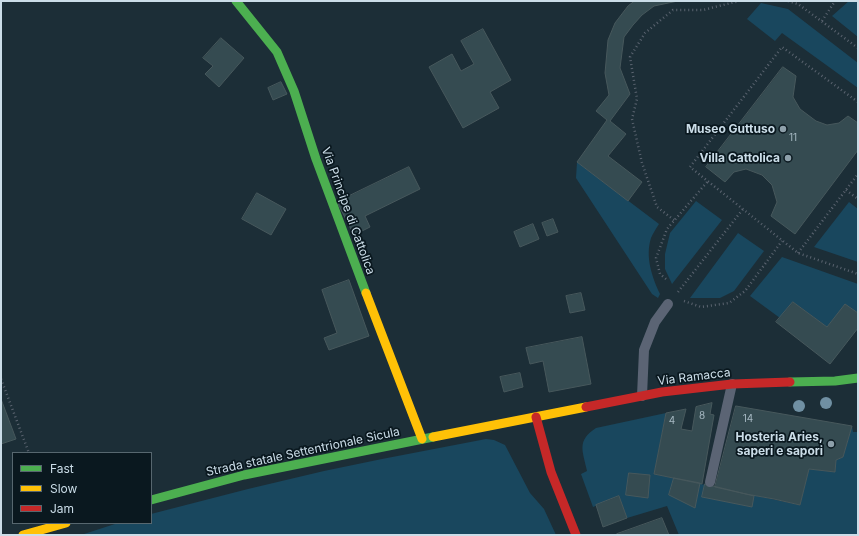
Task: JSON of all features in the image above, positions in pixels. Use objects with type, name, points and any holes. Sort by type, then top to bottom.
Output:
[{"type":"main road","name":"Via Principe di Cattolica","points":[[236,1],[278,52],[294,91],[316,159],[418,440]]},
{"type":"main road","name":"Via Ramacca","points":[[536,417],[662,392],[732,384],[835,381],[858,378]]},
{"type":"main road","name":"Strada statale Settentrionale Sicula","points":[[152,500],[244,475],[536,417]]},
{"type":"main road","points":[[536,417],[551,472],[576,535]]},
{"type":"main road","points":[[23,535],[62,524]]},
{"type":"lane","points":[[642,396],[644,350],[655,322],[668,304]]},
{"type":"lane","points":[[710,482],[732,384]]},
{"type":"path","points":[[674,220],[657,207],[642,163],[632,119],[637,99],[630,57],[645,33],[673,10],[704,10],[739,1]]},
{"type":"path","points":[[788,1],[798,4],[858,48]]},
{"type":"path","points":[[822,21],[835,1]]},
{"type":"path","points":[[858,102],[782,47],[690,167],[798,253],[858,274]]},
{"type":"path","points":[[798,253],[858,174]]},
{"type":"path","points":[[666,279],[660,274],[656,258],[667,229],[708,182]]},
{"type":"path","points":[[846,190],[858,199]]},
{"type":"path","points":[[668,304],[743,209]]},
{"type":"path","points":[[676,295],[681,300],[701,307],[729,303],[745,291],[782,240]]},
{"type":"path","points":[[1,379],[29,452]]},
{"type":"shaded area","points":[[849,1],[858,1],[858,37],[832,16]]},
{"type":"shaded area","points":[[761,3],[788,9],[858,63],[858,88],[782,33],[775,41],[747,19]]},
{"type":"shaded area","points":[[577,162],[659,224],[651,238],[649,245],[650,267],[660,294],[658,298],[652,294],[576,178]]},
{"type":"shaded area","points":[[696,201],[722,220],[672,284],[665,269],[665,254],[670,233]]},
{"type":"shaded area","points":[[849,202],[858,209],[858,262],[814,247]]},
{"type":"shaded area","points":[[738,233],[764,251],[734,291],[720,298],[690,298]]},
{"type":"shaded area","points":[[782,257],[858,284],[858,313],[845,305],[827,327],[793,302],[780,318],[750,296]]},
{"type":"shaded area","points":[[666,413],[654,474],[800,505],[809,469],[835,472],[836,460],[843,457],[852,426],[853,432],[858,432],[858,535],[679,535],[667,506],[627,518],[619,496],[593,507],[581,474],[587,471],[582,447],[586,437],[596,428]]},
{"type":"shaded area","points":[[486,439],[494,440],[505,445],[530,493],[544,509],[556,535],[84,534],[115,524],[152,524],[152,514],[248,489],[382,459]]},
{"type":"building","points":[[635,1],[678,1],[654,6],[642,15],[624,37],[620,68],[630,94],[610,121],[626,134],[608,156],[642,182],[628,201],[577,162],[607,120],[596,111],[609,95],[605,73],[608,40],[615,23],[628,6]]},
{"type":"building","points":[[483,29],[511,80],[490,92],[499,108],[463,128],[429,67],[452,54],[461,71],[474,64],[461,41]]},
{"type":"building","points":[[221,38],[244,58],[219,87],[205,74],[213,66],[203,58]]},
{"type":"building","points":[[783,67],[796,76],[793,97],[800,109],[816,121],[827,125],[839,123],[848,116],[858,123],[858,150],[795,234],[771,216],[777,202],[772,185],[762,175],[746,169],[734,172],[725,182],[706,167]]},
{"type":"building","points":[[281,82],[287,94],[273,100],[268,88]]},
{"type":"building","points":[[409,167],[420,189],[365,216],[370,227],[354,235],[337,202]]},
{"type":"building","points":[[257,193],[286,209],[271,235],[242,219]]},
{"type":"building","points":[[553,219],[558,232],[547,236],[542,223]]},
{"type":"building","points":[[533,224],[539,239],[520,247],[514,232]]},
{"type":"building","points":[[349,280],[369,336],[329,350],[324,338],[337,333],[322,290]]},
{"type":"building","points":[[581,293],[585,310],[570,313],[566,296]]},
{"type":"building","points":[[793,302],[827,327],[845,304],[858,313],[858,328],[830,364],[776,322]]},
{"type":"building","points":[[582,337],[591,384],[549,392],[543,361],[530,364],[526,348]]},
{"type":"building","points":[[520,373],[523,387],[504,392],[500,377]]},
{"type":"building","points":[[1,399],[16,439],[1,444]]},
{"type":"building","points":[[712,403],[710,414],[714,415],[702,484],[654,474],[666,413],[686,409],[681,429],[692,431],[696,407]]},
{"type":"building","points":[[736,406],[852,426],[843,457],[836,460],[835,472],[809,469],[800,505],[715,487]]},
{"type":"building","points":[[629,473],[650,475],[648,498],[626,495]]},
{"type":"building","points":[[674,478],[700,483],[695,508],[669,495]]},
{"type":"building","points":[[705,484],[754,496],[752,507],[702,497]]},
{"type":"building","points":[[619,496],[627,518],[603,527],[596,505]]},
{"type":"building","points":[[662,518],[669,535],[617,534]]},
{"type":"traffic: fast","points":[[236,1],[277,52],[294,91],[316,159],[366,293]]},
{"type":"traffic: fast","points":[[790,382],[835,381],[858,378]]},
{"type":"traffic: fast","points":[[152,500],[244,475],[433,437]]},
{"type":"traffic: slow","points":[[366,293],[422,439]]},
{"type":"traffic: slow","points":[[433,437],[586,407]]},
{"type":"traffic: slow","points":[[23,535],[62,524]]},
{"type":"traffic: jam","points":[[586,407],[662,392],[732,384],[790,382]]},
{"type":"traffic: jam","points":[[536,417],[551,472],[576,535]]},
{"type":"place","name":"Museo Guttuso","points":[[783,129]]},
{"type":"place","name":"Villa Cattolica","points":[[788,158]]},
{"type":"place","name":"Hosteria Aries, saperi e sapori","points":[[831,444]]}]
